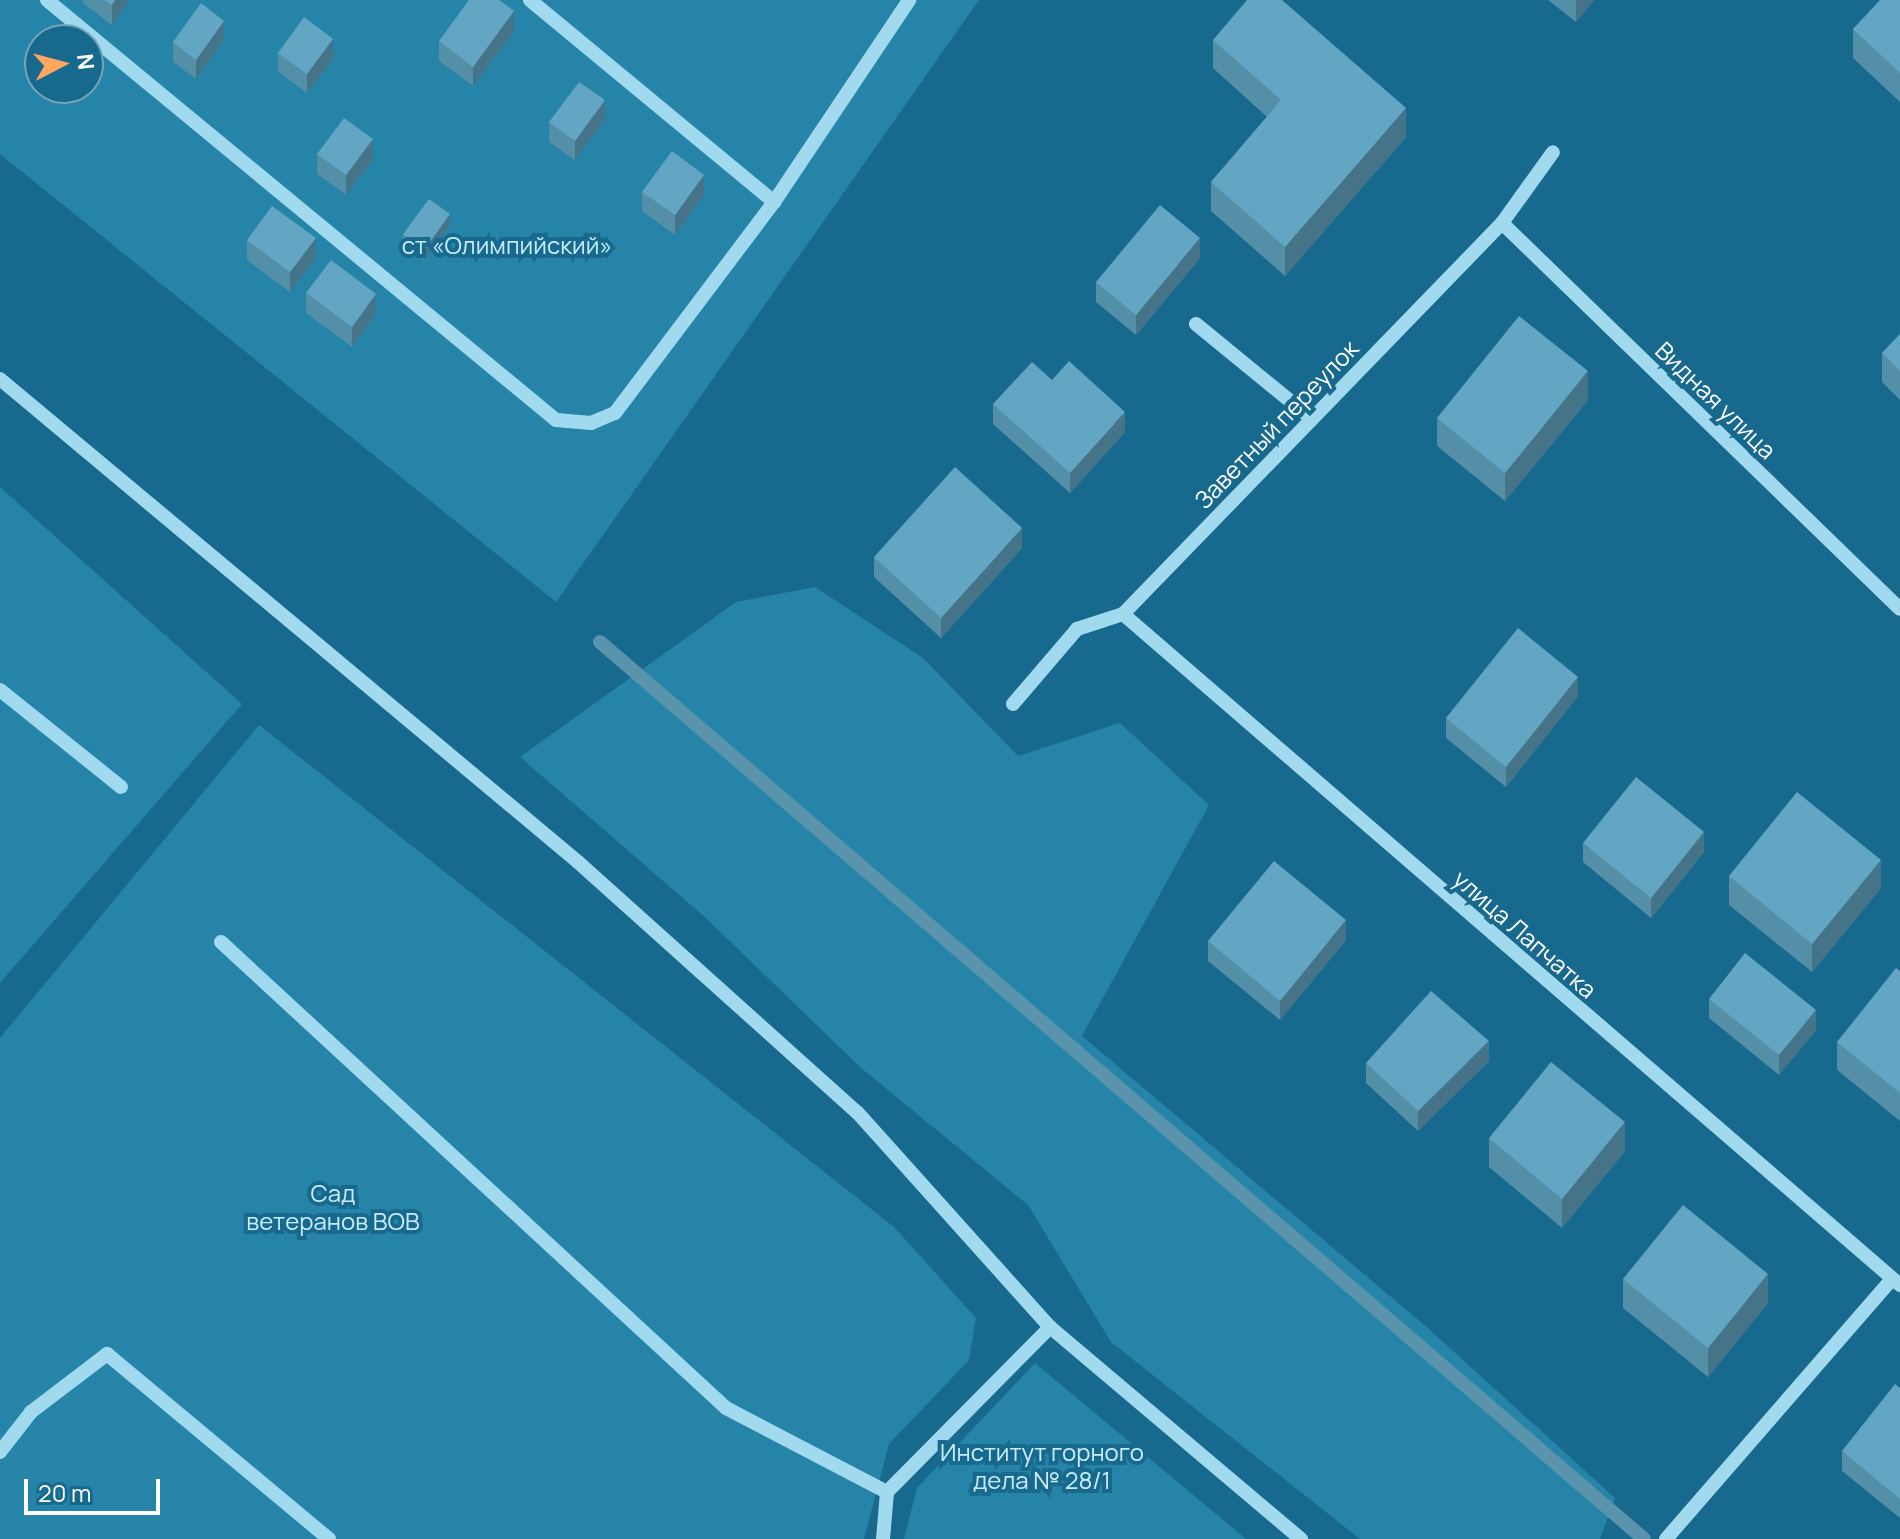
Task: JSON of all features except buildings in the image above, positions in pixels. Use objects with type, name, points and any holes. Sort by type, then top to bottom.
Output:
[{"type":"street","points":[[47,0],[556,420],[591,423],[615,413],[774,202],[909,0]]},
{"type":"street","points":[[530,0],[774,202]]},
{"type":"street","name":"Заветный переулок","points":[[1013,704],[1077,629],[1123,614],[1502,223],[1553,152]]},
{"type":"street","name":"Видная улица","points":[[1502,223],[1900,609]]},
{"type":"street","points":[[1196,324],[1312,419]]},
{"type":"street","points":[[0,379],[578,862],[857,1112],[1050,1327],[1301,1539]]},
{"type":"street","name":"улица Лапчатка","points":[[1123,614],[1895,1283]]},
{"type":"street","points":[[0,690],[121,787]]},
{"type":"street","points":[[221,942],[726,1408],[887,1492]]},
{"type":"street","points":[[1666,1539],[1895,1283]]},
{"type":"street","points":[[883,1539],[887,1492],[1050,1327]]},
{"type":"street","points":[[0,1452],[31,1412],[107,1354],[329,1539]]},
{"type":"green space","name":"ст «Олимпийский»","points":[[0,0],[979,0],[556,602],[0,154]]},
{"type":"green space","points":[[0,487],[242,704],[0,983]]},
{"type":"green space","points":[[815,587],[923,658],[1018,756],[1120,723],[1209,805],[1082,1036],[1429,1329],[1615,1498],[1600,1539],[1360,1539],[1111,1342],[1028,1205],[861,1068],[707,919],[520,757],[736,602]]},
{"type":"green space","name":"Сад ветеранов ВОВ","points":[[259,725],[894,1227],[976,1318],[969,1360],[889,1444],[864,1539],[0,1539],[0,1038]]},
{"type":"green space","name":"Институт горного дела № 28/1","points":[[1035,1363],[1246,1539],[904,1539],[917,1488]]},
{"type":"waterway","points":[[600,642],[1644,1539]]}]
